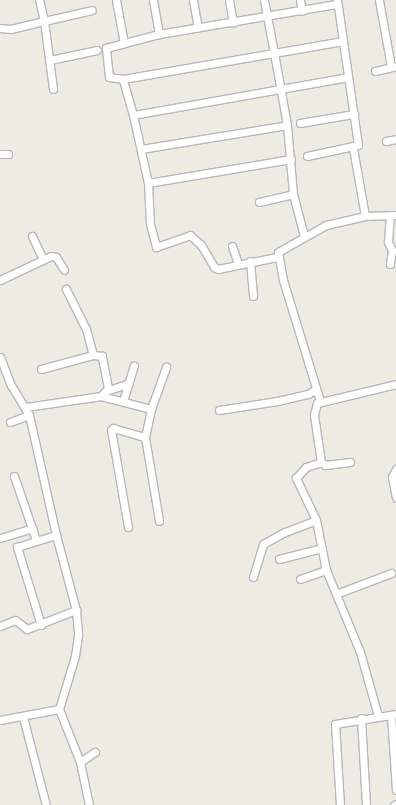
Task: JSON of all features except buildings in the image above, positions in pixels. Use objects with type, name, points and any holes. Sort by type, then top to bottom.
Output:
[{"type":"street","points":[[39,0],[44,21],[53,89]]},
{"type":"street","points":[[116,0],[124,43]]},
{"type":"street","points":[[153,0],[159,34]]},
{"type":"street","points":[[193,0],[198,28]]},
{"type":"street","points":[[229,0],[233,23]]},
{"type":"street","points":[[264,0],[286,125],[291,159],[293,194],[304,236]]},
{"type":"street","points":[[300,0],[302,11]]},
{"type":"street","points":[[376,71],[393,67],[379,0]]},
{"type":"street","points":[[307,156],[358,145],[337,2],[302,11],[159,34],[106,48],[109,77],[123,79],[342,42]]},
{"type":"street","points":[[0,28],[11,29],[92,10]]},
{"type":"street","points":[[50,60],[97,50]]},
{"type":"street","points":[[133,115],[348,77]]},
{"type":"street","points":[[123,79],[133,115],[148,183],[150,224],[156,247],[190,235],[201,245],[215,269],[238,263],[277,257]]},
{"type":"street","points":[[300,123],[354,114]]},
{"type":"street","points":[[141,149],[286,125]]},
{"type":"street","points":[[386,141],[396,139]]},
{"type":"street","points":[[353,148],[365,216]]},
{"type":"street","points":[[0,154],[8,154]]},
{"type":"street","points":[[148,183],[291,159]]},
{"type":"street","points":[[259,202],[293,194]]},
{"type":"street","points":[[320,400],[277,257],[280,250],[326,225],[365,216],[393,216],[388,242],[392,250],[390,264]]},
{"type":"street","points":[[32,236],[43,260]]},
{"type":"street","points":[[232,246],[238,263]]},
{"type":"street","points":[[0,280],[43,260],[56,257],[64,270]]},
{"type":"street","points":[[250,261],[253,296]]},
{"type":"street","points":[[66,289],[86,329],[93,355]]},
{"type":"street","points":[[42,368],[93,355],[102,356],[108,385],[103,394]]},
{"type":"street","points":[[0,356],[11,385],[26,407],[29,415],[56,535],[76,610],[78,635],[76,649],[72,671],[59,709],[80,762],[89,805]]},
{"type":"street","points":[[123,401],[134,366]]},
{"type":"street","points":[[159,520],[145,437],[151,409],[166,367]]},
{"type":"street","points":[[26,407],[103,394],[129,383]]},
{"type":"street","points":[[321,462],[314,416],[315,404],[320,400],[396,384]]},
{"type":"street","points":[[219,410],[277,401],[308,394],[316,389]]},
{"type":"street","points":[[103,394],[151,409]]},
{"type":"street","points":[[10,422],[29,415]]},
{"type":"street","points":[[128,527],[111,430],[114,428],[145,437]]},
{"type":"street","points":[[350,462],[325,465],[321,462],[306,467],[296,478],[316,520],[326,570],[362,659],[378,716]]},
{"type":"street","points":[[396,469],[392,477],[396,498]]},
{"type":"street","points":[[14,476],[36,540]]},
{"type":"street","points":[[253,577],[263,544],[285,532],[316,520]]},
{"type":"street","points":[[0,538],[32,528]]},
{"type":"street","points":[[41,624],[16,547],[56,535]]},
{"type":"street","points":[[279,559],[322,548]]},
{"type":"street","points":[[300,579],[326,570]]},
{"type":"street","points":[[336,594],[390,573]]},
{"type":"street","points":[[0,626],[15,620],[27,629],[76,610]]},
{"type":"street","points":[[0,720],[23,717],[59,709]]},
{"type":"street","points":[[340,805],[335,724],[361,718],[394,715],[396,790]]},
{"type":"street","points":[[23,717],[46,805]]},
{"type":"street","points":[[361,718],[366,805]]},
{"type":"street","points":[[80,762],[95,752]]}]
